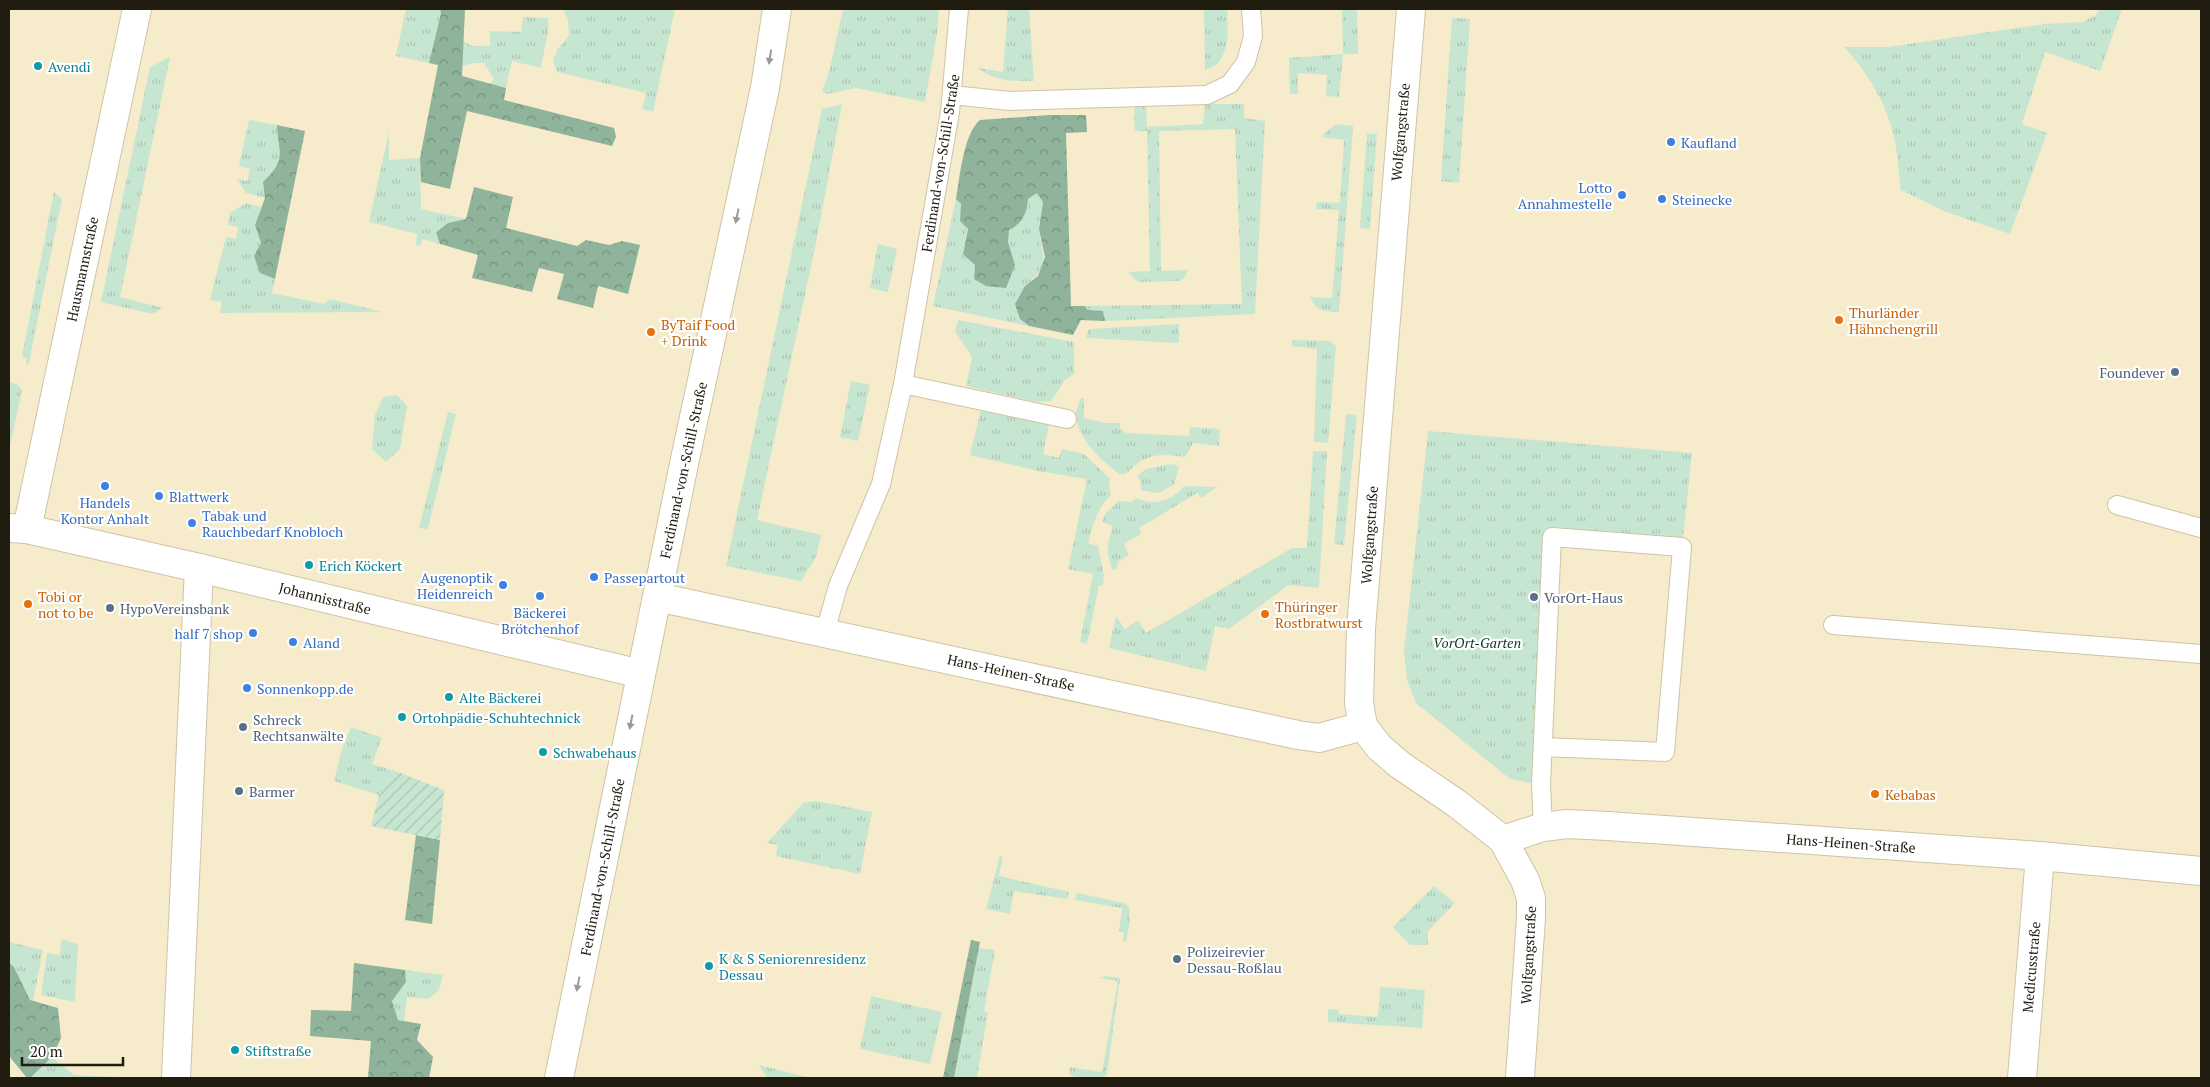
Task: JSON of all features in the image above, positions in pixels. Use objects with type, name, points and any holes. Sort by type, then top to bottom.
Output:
[{"type":"street","name":"Hausmannstraße","points":[[18,529],[137,9]]},
{"type":"street","name":"Ferdinand-von-Schill-Straße","points":[[559,1078],[657,596],[765,88],[777,9]]},
{"type":"street","name":"Wolfgangstraße","points":[[1411,9],[1362,629],[1359,703],[1363,726],[1379,748],[1400,765],[1456,803],[1503,840],[1517,861],[1531,898],[1520,1078]]},
{"type":"street","name":"Johannisstraße","points":[[18,529],[199,568],[641,674]]},
{"type":"street","points":[[176,1078],[199,568]]},
{"type":"street","name":"Hans-Heinen-Straße","points":[[657,596],[1298,735],[1319,738],[1363,726]]},
{"type":"street","name":"Hans-Heinen-Straße","points":[[1503,840],[1543,827],[1567,824],[2040,856],[2201,871]]},
{"type":"street","name":"Medicusstraße","points":[[2022,1078],[2040,856]]},
{"type":"lane","name":"Ferdinand-von-Schill-Straße","points":[[825,632],[838,586],[881,484],[902,384],[952,95],[959,9]]},
{"type":"lane","points":[[952,95],[1010,101],[1207,95],[1230,84],[1246,62],[1253,36],[1252,9]]},
{"type":"lane","points":[[902,384],[1067,419]]},
{"type":"lane","points":[[2117,505],[2201,528]]},
{"type":"lane","points":[[1543,747],[1665,752],[1682,547],[1552,537],[1541,785],[1543,827]]},
{"type":"lane","points":[[1833,625],[2201,654]]},
{"type":"green space","points":[[406,9],[440,9],[441,12],[429,63],[396,56]]},
{"type":"green space","points":[[440,9],[465,9],[462,76],[506,88],[504,100],[614,128],[616,137],[612,146],[467,111],[450,189],[421,182],[420,158],[438,65],[429,63],[441,13]]},
{"type":"green space","points":[[563,9],[675,9],[653,112],[642,109],[646,93],[557,72],[553,61],[557,50],[569,36],[568,20]]},
{"type":"green space","points":[[843,9],[939,9],[937,33],[925,102],[856,88],[828,94],[822,92],[830,68]]},
{"type":"green space","points":[[1008,9],[1029,9],[1034,81],[1011,81],[998,78],[978,68],[1003,72]]},
{"type":"green space","points":[[1204,9],[1227,9],[1228,23],[1226,45],[1221,59],[1216,65],[1205,70]]},
{"type":"green space","points":[[1342,9],[1357,9],[1358,54],[1343,54]]},
{"type":"green space","points":[[2100,9],[2122,9],[2100,71],[2045,52],[2022,124],[2047,133],[2010,234],[1946,212],[1901,190],[1896,144],[1884,106],[1860,65],[1844,47],[1888,47],[2045,24],[2083,22],[2096,15]]},
{"type":"green space","points":[[523,17],[548,18],[547,37],[541,68],[512,61],[506,88],[490,84],[494,79],[484,63],[462,66],[463,41],[472,46],[490,46],[490,31],[521,32]]},
{"type":"green space","points":[[1452,18],[1470,19],[1459,183],[1441,181]]},
{"type":"green space","points":[[1343,54],[1339,97],[1326,96],[1327,75],[1298,73],[1298,94],[1290,94],[1289,58]]},
{"type":"green space","points":[[170,57],[120,297],[163,308],[153,314],[101,302],[150,67]]},
{"type":"green space","points":[[842,104],[816,243],[757,520],[821,535],[816,557],[801,581],[726,566],[822,109]]},
{"type":"green space","points":[[1205,104],[1244,104],[1244,118],[1265,121],[1255,314],[1105,321],[1103,311],[1088,310],[1084,306],[1242,304],[1235,129],[1159,131],[1161,271],[1188,270],[1184,278],[1179,281],[1138,282],[1128,272],[1150,271],[1147,131],[1135,131],[1134,107],[1146,107],[1147,127],[1203,124]]},
{"type":"green space","points":[[1049,115],[1086,115],[1087,132],[1066,133],[1071,306],[1084,306],[1088,310],[1103,311],[1105,321],[1081,320],[1073,335],[1029,326],[1020,319],[1015,304],[1025,286],[1038,276],[1045,257],[1039,229],[1043,202],[1037,193],[1028,199],[1025,213],[1017,225],[1009,230],[1008,242],[1015,265],[1006,288],[986,286],[974,279],[975,265],[963,254],[968,229],[960,221],[961,204],[956,199],[966,146],[974,127],[980,120]]},
{"type":"green space","points":[[249,120],[277,125],[280,156],[276,167],[263,182],[265,198],[246,193],[237,179],[247,181],[250,169],[239,166]]},
{"type":"green space","points":[[1337,124],[1353,126],[1339,312],[1329,312],[1318,308],[1310,297],[1332,298],[1339,210],[1316,209],[1317,202],[1340,203],[1344,140],[1322,137]]},
{"type":"green space","points":[[277,125],[305,131],[275,279],[260,273],[254,256],[261,243],[255,225],[265,198],[263,182],[276,167],[280,156]]},
{"type":"green space","points":[[389,132],[389,160],[420,158],[421,209],[466,219],[448,223],[436,231],[440,244],[422,239],[421,246],[416,245],[417,234],[369,222]]},
{"type":"green space","points":[[1367,134],[1377,134],[1370,229],[1360,228]]},
{"type":"green space","points":[[474,187],[513,197],[506,228],[577,246],[586,240],[609,245],[622,241],[640,245],[628,294],[598,286],[593,308],[557,299],[564,274],[539,268],[532,292],[472,278],[478,255],[440,244],[436,232],[448,223],[466,219]]},
{"type":"green space","points":[[54,192],[62,199],[29,363],[26,366],[27,359],[22,356]]},
{"type":"green space","points":[[1037,193],[1043,202],[1039,229],[1043,260],[1039,271],[1025,286],[1020,319],[1029,326],[933,306],[956,199],[964,211],[967,225],[963,254],[1015,265],[1008,235],[1024,211],[1028,199]]},
{"type":"green space","points":[[246,203],[261,207],[255,225],[261,243],[260,273],[275,279],[272,293],[324,304],[330,299],[383,312],[220,313],[222,302],[210,300],[226,237],[236,239],[238,227],[228,225],[230,213]]},
{"type":"green space","points":[[878,244],[897,249],[888,292],[870,288]]},
{"type":"green space","points":[[958,320],[1074,342],[1074,374],[1065,380],[1051,401],[1035,402],[966,386],[972,357],[955,331]]},
{"type":"green space","points":[[1179,324],[1179,343],[1086,338],[1089,329]]},
{"type":"green space","points":[[1292,340],[1329,341],[1336,346],[1328,443],[1314,442],[1317,349],[1292,346]]},
{"type":"green space","points":[[851,381],[870,385],[858,441],[840,437]]},
{"type":"green space","points":[[9,382],[17,384],[22,390],[9,451]]},
{"type":"green space","points":[[397,395],[407,406],[400,449],[386,462],[372,449],[375,415],[383,397]]},
{"type":"green space","points":[[1081,398],[1084,398],[1084,418],[1106,423],[1120,423],[1120,428],[1126,433],[1189,436],[1190,427],[1220,429],[1219,446],[1193,443],[1185,457],[1153,456],[1140,462],[1126,474],[1119,474],[1097,455],[1080,431],[1076,413]]},
{"type":"green space","points":[[981,409],[1049,425],[1043,454],[1059,458],[1062,449],[1084,454],[1110,479],[1111,495],[1099,511],[1088,543],[1098,546],[1104,575],[1103,585],[1099,585],[1087,644],[1080,642],[1093,574],[1068,569],[1087,479],[1038,471],[970,455]]},
{"type":"green space","points":[[448,412],[456,414],[428,529],[419,528]]},
{"type":"green space","points":[[1346,414],[1357,415],[1344,545],[1334,544]]},
{"type":"green space","name":"VorOrt-Garten","points":[[1428,431],[1692,453],[1682,547],[1552,537],[1541,785],[1510,779],[1416,703],[1407,680],[1404,651]]},
{"type":"green space","points":[[1313,451],[1327,451],[1319,588],[1288,585],[1229,629],[1215,626],[1206,671],[1109,648],[1116,616],[1125,629],[1138,620],[1146,633],[1292,548],[1307,548]]},
{"type":"green space","points":[[1171,464],[1179,466],[1174,485],[1158,493],[1141,490],[1140,480],[1137,476],[1146,469]]},
{"type":"green space","points":[[1184,486],[1217,487],[1201,498],[1197,493],[1139,528],[1141,534],[1124,544],[1129,555],[1119,561],[1116,570],[1112,569],[1108,547],[1113,526],[1102,522],[1105,514],[1119,501],[1131,502],[1137,498],[1150,502],[1163,501],[1180,491]]},
{"type":"green space","points":[[351,727],[382,738],[372,764],[395,771],[379,795],[334,781],[342,749]]},
{"type":"green space","points":[[395,771],[444,790],[440,840],[371,826],[379,795]]},
{"type":"green space","points":[[816,801],[872,812],[860,874],[776,856],[778,845],[767,843],[803,803]]},
{"type":"green space","points":[[416,835],[440,840],[432,924],[405,920]]},
{"type":"green space","points":[[1000,856],[1003,857],[999,876],[1069,892],[1067,899],[1014,891],[1010,914],[986,909]]},
{"type":"green space","points":[[1434,886],[1455,903],[1428,931],[1428,945],[1410,945],[1393,927]]},
{"type":"green space","points":[[1077,893],[1124,903],[1129,907],[1130,922],[1126,942],[1123,942],[1124,932],[1119,931],[1122,908],[1075,900]]},
{"type":"green space","points":[[61,939],[78,944],[75,1002],[41,995],[47,953],[60,955]]},
{"type":"green space","points":[[971,940],[980,942],[954,1078],[943,1078]]},
{"type":"green space","points":[[9,942],[43,950],[33,1001],[30,1000],[14,967],[9,963]]},
{"type":"green space","points":[[979,948],[995,950],[984,1011],[988,1012],[977,1078],[954,1078]]},
{"type":"green space","points":[[9,963],[14,967],[30,1000],[58,1008],[61,1038],[52,1057],[30,1078],[27,1078],[9,1056]]},
{"type":"green space","points":[[354,963],[405,970],[406,982],[392,1001],[398,1020],[421,1024],[417,1040],[433,1057],[429,1078],[368,1078],[371,1041],[310,1036],[311,1010],[351,1011]]},
{"type":"green space","points":[[405,970],[443,975],[439,990],[428,999],[407,997],[404,1021],[397,1020],[392,1001],[406,982]]},
{"type":"green space","points":[[1104,976],[1120,978],[1107,1075],[1094,1079],[1074,1077],[1070,1075],[1069,1067],[1102,1072],[1118,981],[1099,978]]},
{"type":"green space","points":[[1380,987],[1425,990],[1422,1028],[1328,1022],[1328,1009],[1339,1010],[1339,1014],[1378,1017]]},
{"type":"green space","points":[[871,996],[942,1012],[930,1064],[860,1049]]},
{"type":"green space","points":[[52,1057],[74,1075],[136,1078],[30,1078]]},
{"type":"green space","points":[[759,1065],[810,1078],[767,1078]]},
{"type":"place","name":"Avendi","points":[[38,66]]},
{"type":"place","name":"Kaufland","points":[[1671,142]]},
{"type":"place","name":"Lotto Annahmestelle","points":[[1622,195]]},
{"type":"place","name":"Steinecke","points":[[1662,199]]},
{"type":"place","name":"Thurländer Hähnchengrill","points":[[1839,320]]},
{"type":"place","name":"ByTaif Food + Drink","points":[[651,332]]},
{"type":"place","name":"Foundever","points":[[2175,372]]},
{"type":"place","name":"Handels Kontor Anhalt","points":[[105,486]]},
{"type":"place","name":"Blattwerk","points":[[159,496]]},
{"type":"place","name":"Tabak und Rauchbedarf Knobloch","points":[[192,523]]},
{"type":"place","name":"Erich Köckert","points":[[309,565]]},
{"type":"place","name":"Passepartout","points":[[594,577]]},
{"type":"place","name":"Augenoptik Heidenreich","points":[[503,585]]},
{"type":"place","name":"Bäckerei Brötchenhof","points":[[540,596]]},
{"type":"place","name":"VorOrt-Haus","points":[[1534,597]]},
{"type":"place","name":"Tobi or not to be","points":[[28,604]]},
{"type":"place","name":"HypoVereinsbank","points":[[110,608]]},
{"type":"place","name":"Thüringer Rostbratwurst","points":[[1265,614]]},
{"type":"place","name":"half 7 shop","points":[[253,633]]},
{"type":"place","name":"Aland","points":[[293,642]]},
{"type":"place","name":"Sonnenkopp.de","points":[[247,688]]},
{"type":"place","name":"Alte Bäckerei","points":[[449,697]]},
{"type":"place","name":"Ortohpädie-Schuhtechnick","points":[[402,717]]},
{"type":"place","name":"Schreck Rechtsanwälte","points":[[243,727]]},
{"type":"place","name":"Schwabehaus","points":[[543,752]]},
{"type":"place","name":"Barmer","points":[[239,791]]},
{"type":"place","name":"Kebabas","points":[[1875,794]]},
{"type":"place","name":"Polizeirevier Dessau-Roßlau","points":[[1177,959]]},
{"type":"place","name":"K & S Seniorenresidenz Dessau","points":[[709,966]]},
{"type":"place","name":"Stiftstraße","points":[[235,1050]]}]
